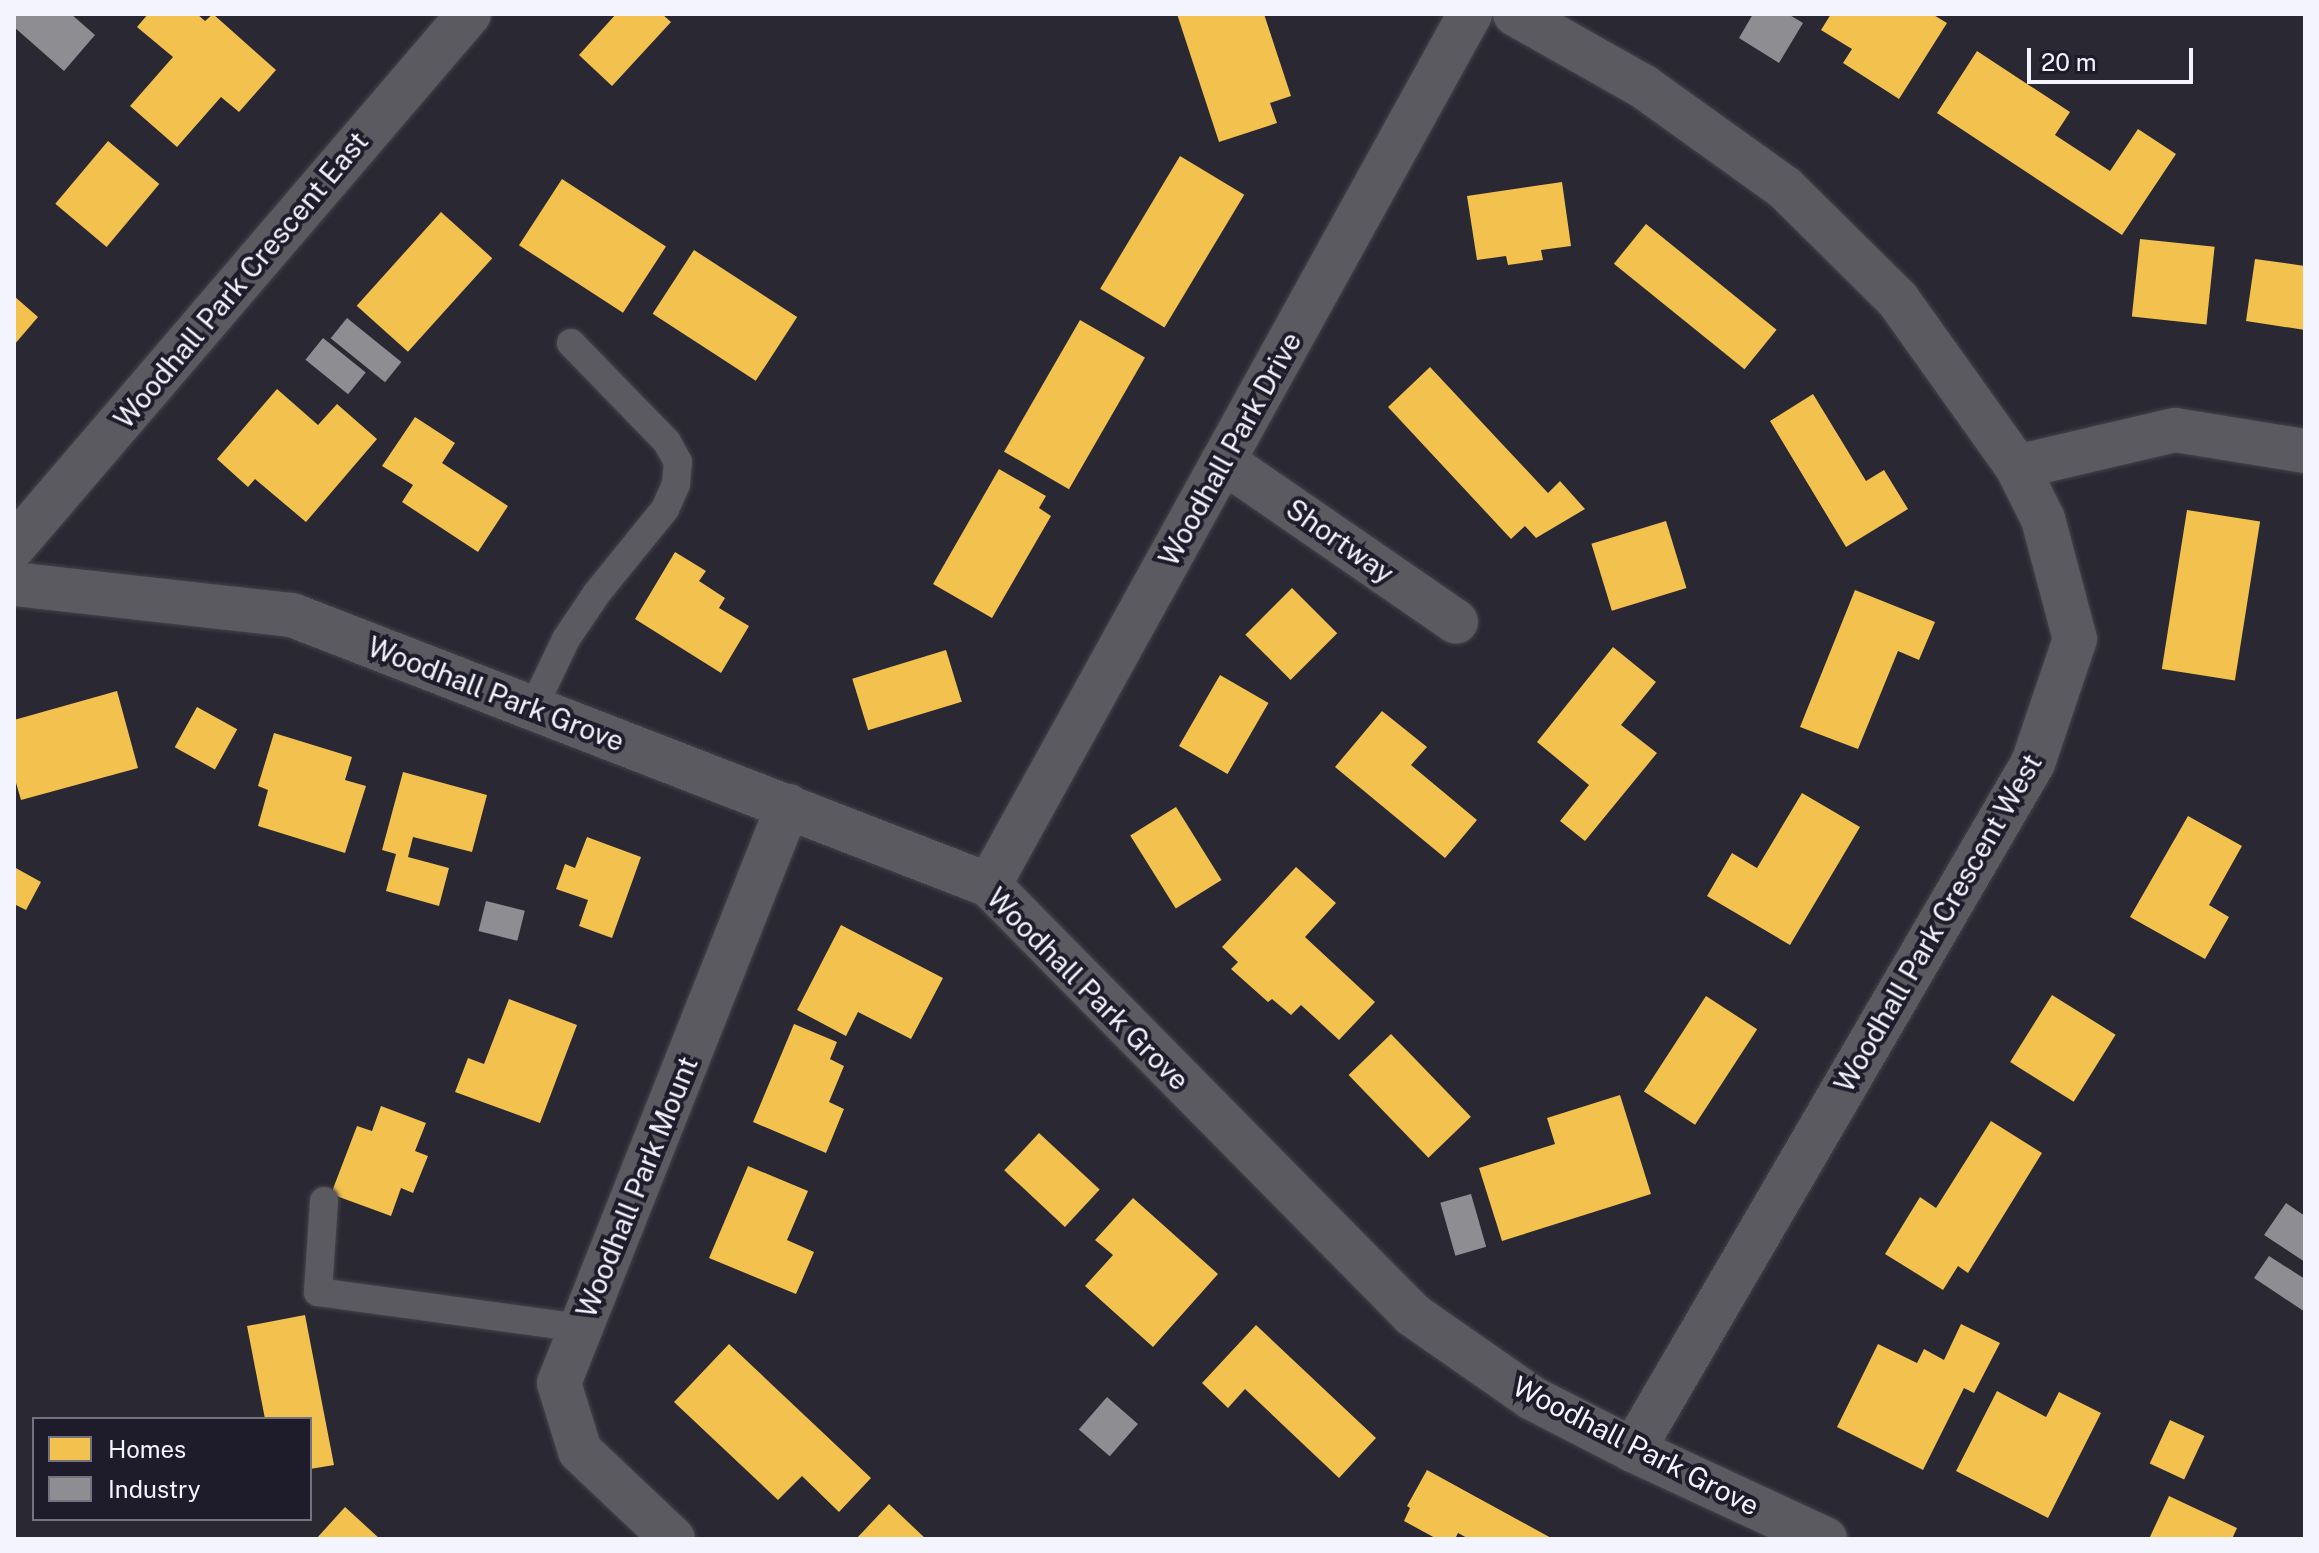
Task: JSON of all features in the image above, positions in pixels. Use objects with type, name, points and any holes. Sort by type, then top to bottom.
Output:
[{"type":"street","name":"Woodhall Park Crescent East","points":[[14,546],[469,14]]},
{"type":"street","name":"Woodhall Park Drive","points":[[989,885],[1470,14]]},
{"type":"street","name":"Woodhall Park Crescent West","points":[[1515,14],[1644,87],[1785,188],[1898,300],[2017,467],[2043,519],[2075,639],[2033,763],[1633,1450]]},
{"type":"street","points":[[2017,467],[2175,430],[2305,451]]},
{"type":"street","name":"Shortway","points":[[1223,461],[1456,622]]},
{"type":"street","name":"Woodhall Park Grove","points":[[14,584],[292,615],[989,885],[1413,1315],[1532,1398],[1633,1450],[1825,1539]]},
{"type":"street","name":"Woodhall Park Mount","points":[[673,1539],[580,1451],[559,1383],[788,806]]},
{"type":"lane","points":[[533,708],[566,639],[597,593],[665,509],[676,484],[678,462],[667,442],[571,343]]},
{"type":"lane","points":[[324,1201],[318,1292],[581,1328]]},
{"type":"building: Homes","points":[[148,14],[197,14],[205,21],[213,14],[276,70],[239,112],[221,97],[177,147],[130,106],[173,57],[137,27]]},
{"type":"building: Homes","points":[[616,14],[662,14],[671,22],[612,86],[579,55]]},
{"type":"building: Homes","points":[[1177,14],[1264,14],[1291,96],[1270,103],[1277,123],[1219,142]]},
{"type":"building: Homes","points":[[1831,14],[1932,14],[1947,23],[1899,99],[1843,63],[1852,49],[1821,30]]},
{"type":"building: Homes","points":[[1977,51],[2070,112],[2055,135],[2110,171],[2138,129],[2176,154],[2122,235],[1937,113]]},
{"type":"building: Homes","points":[[108,141],[159,184],[107,247],[55,204]]},
{"type":"building: Homes","points":[[1180,156],[1244,195],[1164,327],[1100,289]]},
{"type":"building: Homes","points":[[562,179],[666,247],[623,313],[519,245]]},
{"type":"building: Homes","points":[[1562,182],[1571,246],[1541,250],[1543,260],[1508,265],[1506,256],[1477,260],[1467,196]]},
{"type":"building: Homes","points":[[441,212],[492,258],[408,352],[357,306]]},
{"type":"building: Homes","points":[[1646,224],[1777,330],[1744,369],[1614,264]]},
{"type":"building: Homes","points":[[2140,239],[2215,247],[2206,324],[2132,317]]},
{"type":"building: Homes","points":[[694,250],[797,317],[756,381],[653,314]]},
{"type":"building: Homes","points":[[2255,259],[2305,266],[2305,330],[2246,321]]},
{"type":"building: Homes","points":[[14,296],[38,317],[14,345]]},
{"type":"building: Homes","points":[[1080,320],[1145,357],[1069,489],[1004,452]]},
{"type":"building: Homes","points":[[1430,367],[1548,493],[1560,481],[1585,509],[1536,538],[1525,526],[1511,539],[1388,407]]},
{"type":"building: Homes","points":[[277,389],[318,425],[337,404],[377,439],[306,522],[255,479],[248,487],[217,459]]},
{"type":"building: Homes","points":[[1813,394],[1866,481],[1884,470],[1908,509],[1846,547],[1770,421]]},
{"type":"building: Homes","points":[[415,417],[455,443],[442,463],[508,506],[478,552],[402,502],[413,485],[382,466]]},
{"type":"building: Homes","points":[[999,469],[1046,496],[1039,508],[1051,516],[992,618],[933,584]]},
{"type":"building: Homes","points":[[2187,510],[2260,522],[2235,681],[2162,669]]},
{"type":"building: Homes","points":[[1666,521],[1686,588],[1612,611],[1591,544]]},
{"type":"building: Homes","points":[[675,552],[706,571],[699,581],[725,598],[719,608],[749,626],[721,673],[635,619]]},
{"type":"building: Homes","points":[[1292,588],[1337,633],[1291,680],[1245,635]]},
{"type":"building: Homes","points":[[1855,590],[1935,622],[1919,660],[1898,651],[1858,749],[1800,727]]},
{"type":"building: Homes","points":[[1613,647],[1656,682],[1621,725],[1657,753],[1585,841],[1560,821],[1589,785],[1537,742]]},
{"type":"building: Homes","points":[[946,650],[962,702],[868,730],[852,679]]},
{"type":"building: Homes","points":[[1220,675],[1268,703],[1227,774],[1179,746]]},
{"type":"building: Homes","points":[[117,691],[138,768],[21,800],[14,776],[14,720]]},
{"type":"building: Homes","points":[[197,707],[237,729],[215,770],[175,747]]},
{"type":"building: Homes","points":[[1382,711],[1427,747],[1411,765],[1477,820],[1445,858],[1335,767]]},
{"type":"building: Homes","points":[[274,733],[352,757],[345,780],[366,786],[345,853],[258,826],[268,790],[258,786]]},
{"type":"building: Homes","points":[[403,772],[487,795],[472,852],[413,837],[408,857],[449,868],[439,906],[386,891],[396,854],[382,850]]},
{"type":"building: Homes","points":[[1802,793],[1860,827],[1790,945],[1707,896],[1732,853],[1757,868]]},
{"type":"building: Homes","points":[[1176,807],[1222,880],[1176,909],[1130,836]]},
{"type":"building: Homes","points":[[2188,816],[2242,846],[2209,905],[2229,917],[2205,959],[2130,917]]},
{"type":"building: Homes","points":[[587,837],[641,857],[612,938],[579,926],[588,900],[556,889],[565,864],[575,868]]},
{"type":"building: Homes","points":[[14,867],[41,882],[26,910],[14,904]]},
{"type":"building: Homes","points":[[1296,867],[1336,903],[1305,937],[1375,1002],[1339,1040],[1301,1005],[1291,1015],[1272,999],[1268,1002],[1231,969],[1238,962],[1222,947]]},
{"type":"building: Homes","points":[[841,925],[943,978],[911,1039],[858,1012],[846,1036],[797,1010]]},
{"type":"building: Homes","points":[[2052,995],[2116,1035],[2074,1102],[2010,1062]]},
{"type":"building: Homes","points":[[1706,996],[1757,1029],[1695,1125],[1644,1092]]},
{"type":"building: Homes","points":[[509,999],[577,1025],[540,1123],[455,1092],[468,1058],[484,1064]]},
{"type":"building: Homes","points":[[794,1024],[837,1042],[830,1059],[844,1066],[829,1102],[844,1109],[826,1153],[753,1122]]},
{"type":"building: Homes","points":[[1391,1034],[1471,1117],[1428,1158],[1349,1075]]},
{"type":"building: Homes","points":[[1620,1095],[1651,1194],[1502,1241],[1479,1168],[1555,1144],[1547,1118]]},
{"type":"building: Homes","points":[[381,1106],[426,1123],[415,1151],[428,1156],[413,1193],[401,1188],[391,1216],[331,1194],[357,1126],[372,1131]]},
{"type":"building: Homes","points":[[1991,1121],[2042,1153],[1968,1273],[1958,1266],[1943,1290],[1885,1254],[1920,1197],[1936,1208]]},
{"type":"building: Homes","points":[[1039,1133],[1100,1190],[1065,1227],[1004,1170]]},
{"type":"building: Homes","points":[[748,1166],[808,1191],[787,1240],[814,1252],[796,1294],[709,1258]]},
{"type":"building: Homes","points":[[1133,1198],[1218,1274],[1153,1347],[1085,1286],[1113,1255],[1095,1240]]},
{"type":"building: Homes","points":[[305,1315],[334,1465],[312,1469],[312,1417],[265,1417],[247,1326]]},
{"type":"building: Homes","points":[[1961,1324],[2000,1343],[1974,1393],[1964,1388],[1923,1470],[1837,1427],[1878,1344],[1917,1363],[1924,1349],[1944,1360]]},
{"type":"building: Homes","points":[[1256,1325],[1376,1438],[1339,1478],[1245,1389],[1228,1408],[1202,1383]]},
{"type":"building: Homes","points":[[729,1344],[871,1478],[839,1512],[802,1476],[778,1500],[674,1402]]},
{"type":"building: Homes","points":[[1997,1391],[2046,1417],[2059,1392],[2101,1413],[2048,1518],[1956,1471]]},
{"type":"building: Homes","points":[[2170,1420],[2204,1436],[2184,1480],[2150,1464]]},
{"type":"building: Homes","points":[[1427,1470],[1553,1539],[1469,1539],[1458,1533],[1455,1539],[1437,1539],[1404,1521],[1410,1508],[1407,1506]]},
{"type":"building: Homes","points":[[2169,1496],[2237,1528],[2232,1539],[2149,1539]]},
{"type":"building: Homes","points":[[889,1504],[926,1539],[856,1539]]},
{"type":"building: Homes","points":[[345,1507],[380,1539],[316,1539]]},
{"type":"building: Industry","points":[[14,14],[71,14],[95,35],[64,71],[14,27]]},
{"type":"building: Industry","points":[[1753,14],[1788,14],[1803,23],[1779,63],[1739,38]]},
{"type":"building: Industry","points":[[347,318],[401,362],[385,382],[331,338]]},
{"type":"building: Industry","points":[[323,338],[366,373],[348,394],[305,360]]},
{"type":"building: Industry","points":[[486,901],[525,911],[517,941],[479,931]]},
{"type":"building: Industry","points":[[1471,1194],[1486,1247],[1455,1256],[1440,1203]]},
{"type":"building: Industry","points":[[2286,1203],[2305,1216],[2305,1262],[2264,1235]]},
{"type":"building: Industry","points":[[2269,1256],[2305,1279],[2305,1312],[2254,1278]]},
{"type":"building: Industry","points":[[1107,1397],[1138,1424],[1110,1456],[1079,1429]]}]
